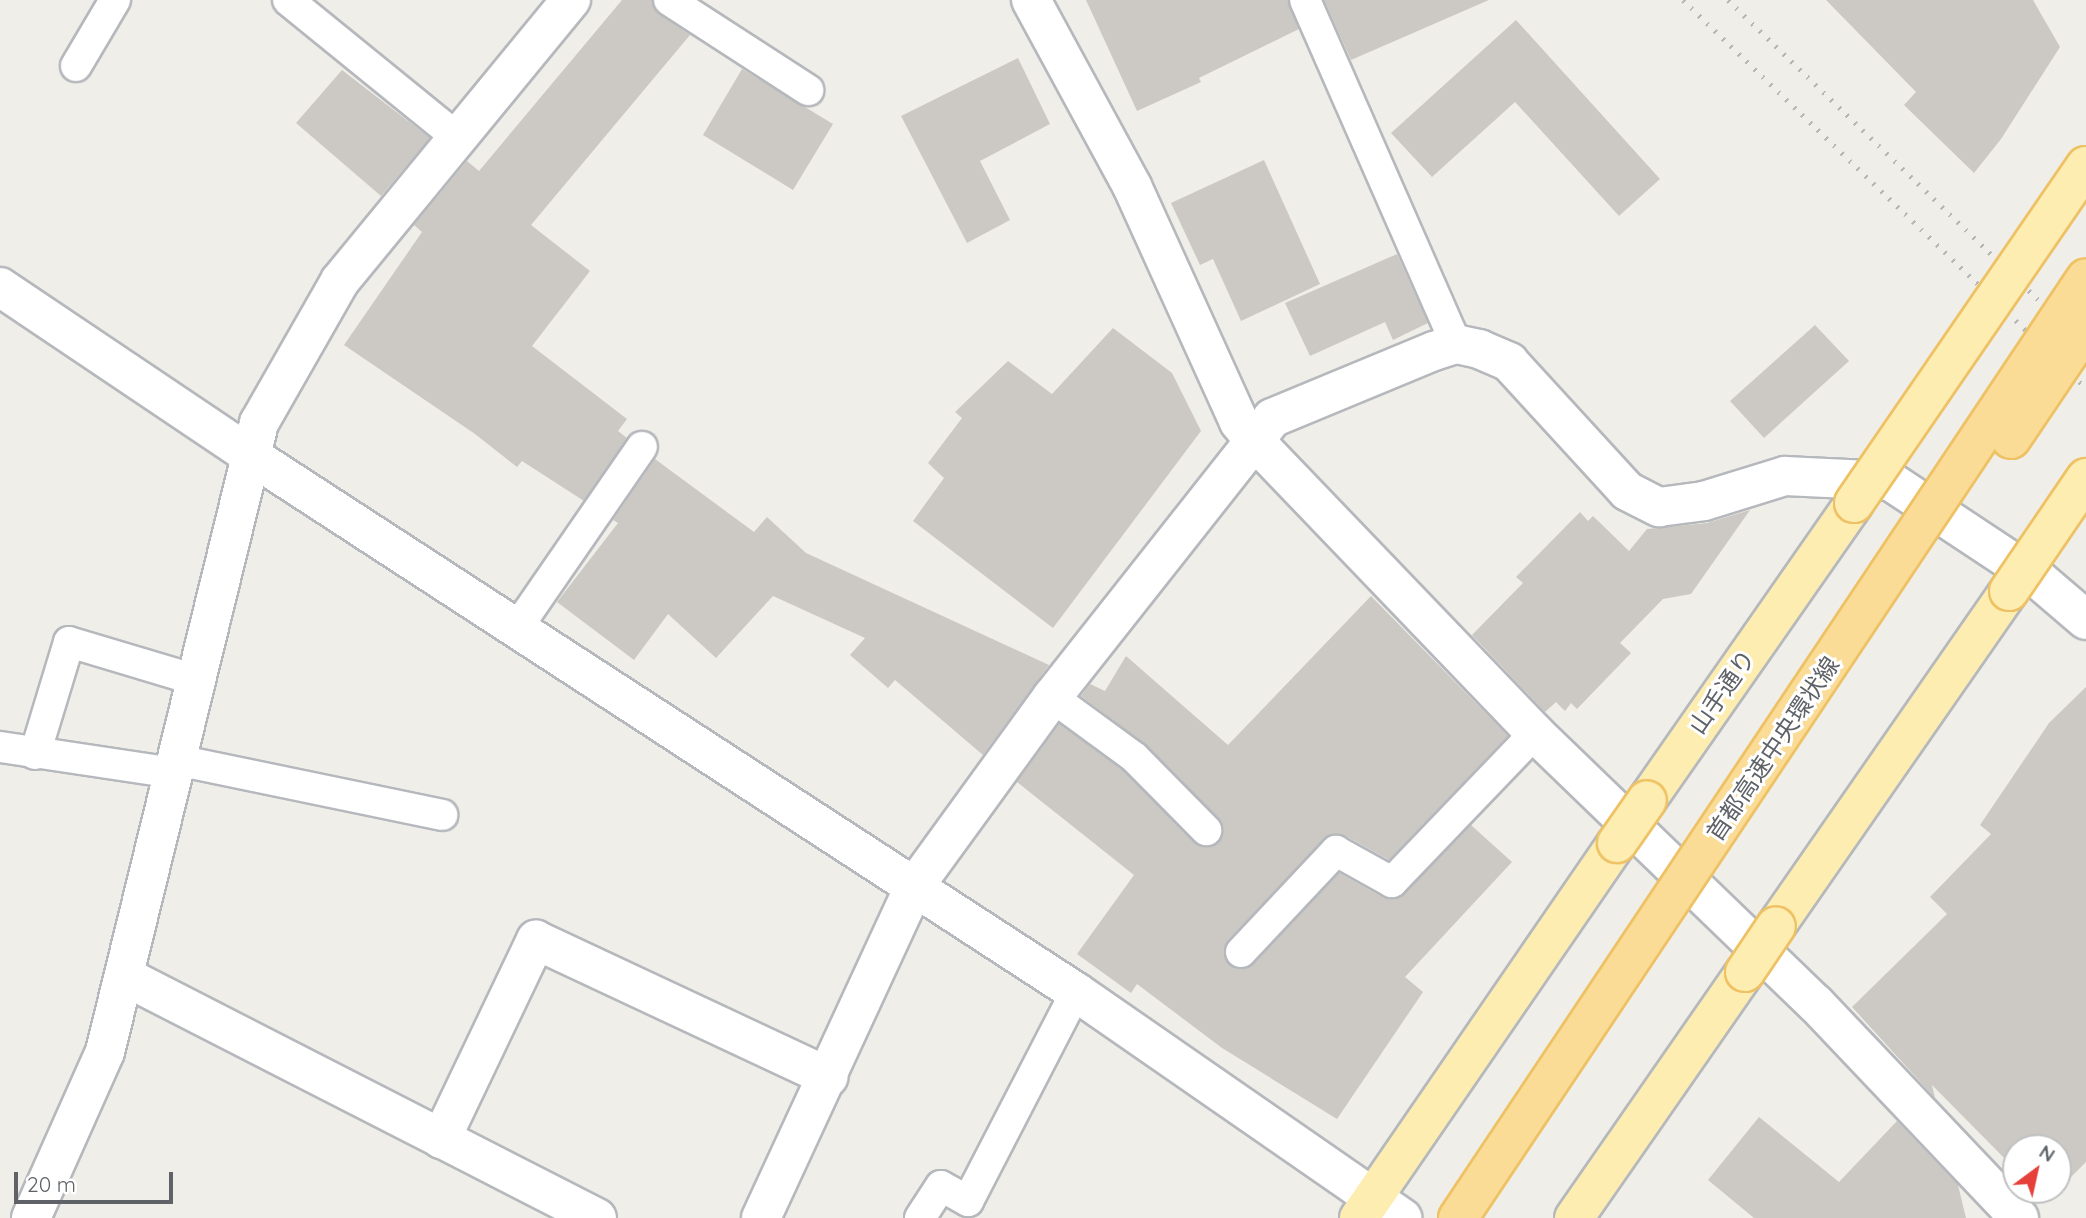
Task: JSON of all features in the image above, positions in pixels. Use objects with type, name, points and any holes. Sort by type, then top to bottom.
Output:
[{"type":"highway","name":"首都高速中央環状線","points":[[1458,1218],[2086,278]]},
{"type":"highway","name":"首都高速中央環状線","points":[[1486,1218],[2086,328]]},
{"type":"main road","name":"山手通り","points":[[1378,1211],[1647,800],[2086,166]]},
{"type":"main road","points":[[1574,1218],[2086,478]]},
{"type":"street","points":[[1031,0],[1132,186],[1239,422],[1535,733],[1816,1004],[2020,1218]]},
{"type":"street","points":[[32,1218],[105,1052],[126,977],[259,423],[340,281],[457,138],[560,4]]},
{"type":"street","points":[[0,287],[250,455],[1076,992],[1378,1211]]},
{"type":"street","points":[[761,1218],[915,887],[1052,696],[1272,418],[1456,344],[1510,362],[1627,491],[1659,507],[1704,500],[1785,476],[1890,481],[2038,579],[2086,620]]},
{"type":"street","points":[[441,1139],[536,940],[828,1077]]},
{"type":"street","points":[[126,977],[597,1218]]},
{"type":"street","points":[[0,1212],[9,1218]]},
{"type":"lane","points":[[76,66],[115,0]]},
{"type":"lane","points":[[288,0],[457,138]]},
{"type":"lane","points":[[669,0],[808,90]]},
{"type":"lane","points":[[1305,0],[1456,344]]},
{"type":"lane","points":[[517,628],[642,447]]},
{"type":"lane","points":[[35,754],[69,642],[196,680]]},
{"type":"lane","points":[[1052,696],[1134,757],[1206,830]]},
{"type":"lane","points":[[1241,952],[1336,850],[1392,882],[1535,733]]},
{"type":"lane","points":[[0,747],[35,754],[175,767],[442,815]]},
{"type":"lane","points":[[920,1218],[941,1186],[968,1200],[1076,992]]},
{"type":"building","points":[[622,0],[652,0],[659,14],[690,35],[531,225],[590,271],[532,346],[627,419],[618,431],[627,438],[584,501],[522,461],[517,467],[475,434],[344,345],[422,232],[414,225],[467,161],[479,171]]},
{"type":"building","points":[[1086,0],[1288,0],[1299,29],[1199,78],[1201,82],[1137,111]]},
{"type":"building","points":[[1324,0],[1489,0],[1351,60]]},
{"type":"building","points":[[1826,0],[2033,0],[2060,47],[2001,139],[1974,173],[1904,105],[1916,92]]},
{"type":"building","points":[[1516,20],[1660,179],[1619,216],[1515,102],[1432,177],[1391,133]]},
{"type":"building","points":[[1018,58],[1050,124],[980,161],[1010,220],[967,243],[901,116]]},
{"type":"building","points":[[742,69],[833,124],[793,190],[703,135]]},
{"type":"building","points":[[342,70],[430,138],[381,196],[296,123]]},
{"type":"building","points":[[1264,160],[1320,284],[1241,321],[1213,259],[1200,265],[1171,203]]},
{"type":"building","points":[[1397,254],[1428,323],[1393,340],[1385,322],[1310,356],[1285,303]]},
{"type":"building","points":[[1815,325],[1849,361],[1764,438],[1730,401]]},
{"type":"building","points":[[1113,328],[1172,373],[1201,431],[1053,628],[913,521],[944,478],[928,463],[962,418],[955,412],[1008,361],[1052,394]]},
{"type":"building","points":[[655,459],[754,532],[767,517],[806,553],[1049,665],[983,755],[895,680],[888,688],[850,655],[865,638],[773,596],[716,658],[668,614],[634,660],[557,602],[618,523],[613,520]]},
{"type":"building","points":[[1750,510],[1691,594],[1663,599],[1620,643],[1631,653],[1577,709],[1571,703],[1565,711],[1556,702],[1545,712],[1472,635],[1523,583],[1516,577],[1580,512],[1588,521],[1593,516],[1629,551],[1647,529],[1707,523]]},
{"type":"building","points":[[1371,596],[1508,736],[1389,860],[1344,835],[1337,834],[1324,839],[1228,940],[1224,949],[1225,958],[1236,969],[1253,964],[1339,873],[1384,898],[1399,898],[1471,825],[1512,862],[1405,977],[1423,992],[1337,1119],[1222,1048],[1137,984],[1131,993],[1077,954],[1134,875],[1017,782],[1059,724],[1123,770],[1194,842],[1202,847],[1211,847],[1223,834],[1218,818],[1146,745],[1081,696],[1090,684],[1105,691],[1126,656],[1228,745]]},
{"type":"building","points":[[2086,687],[2086,1162],[2072,1176],[2072,1134],[2002,1134],[2002,1156],[1932,1085],[1935,1098],[1852,1007],[1947,914],[1930,897],[1991,834],[1980,825],[2049,723]]},
{"type":"building","points":[[1759,1117],[1839,1182],[1897,1121],[1958,1185],[1966,1218],[1754,1218],[1708,1180]]},
{"type":"railway","points":[[1683,0],[2086,388]]},
{"type":"railway","points":[[1728,0],[2086,346]]}]
